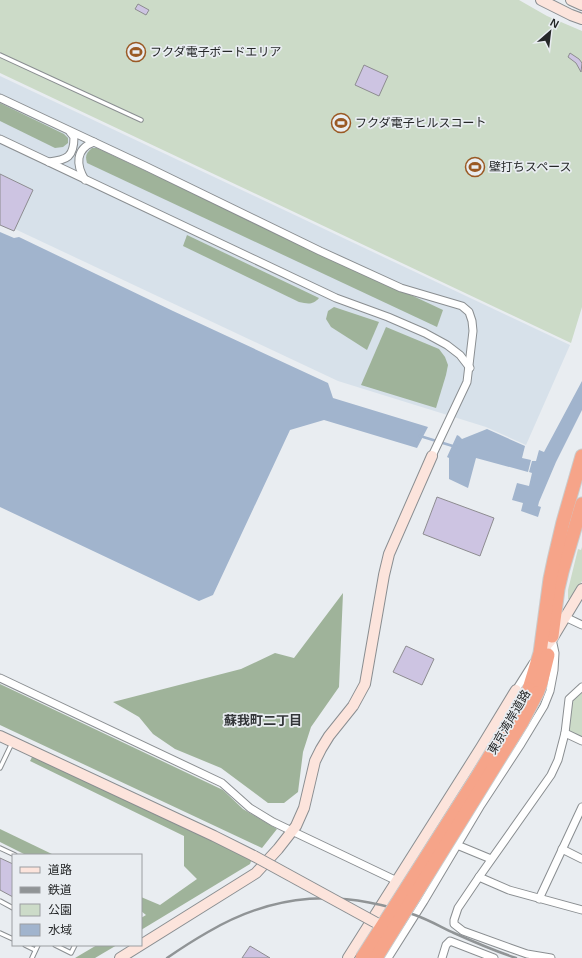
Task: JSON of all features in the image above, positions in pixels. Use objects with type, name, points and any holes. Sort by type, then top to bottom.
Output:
[{"type":"highway","name":"東京湾岸道路","points":[[362,958],[388,929],[427,874],[522,722],[527,691],[540,653],[554,560],[582,456]]},
{"type":"highway","name":"東京湾岸道路","points":[[527,691],[542,678],[552,639],[558,589],[582,504]]},
{"type":"highway","name":"東京湾岸道路","points":[[376,958],[388,929]]},
{"type":"street","points":[[541,0],[582,19]]},
{"type":"street","points":[[571,0],[582,5]]},
{"type":"street","points":[[0,98],[320,251],[401,288],[462,306],[469,312],[472,321],[473,331],[470,368],[467,382],[445,427],[389,554],[365,684],[353,706],[329,736],[315,761],[304,808],[296,826],[256,873],[142,944]]},
{"type":"street","points":[[48,162],[65,159],[70,154],[73,149],[74,137],[68,131]]},
{"type":"street","points":[[0,139],[336,298],[388,317],[425,333],[447,345],[460,355],[470,368]]},
{"type":"street","points":[[85,180],[80,172],[78,164],[82,150],[87,145],[94,142]]},
{"type":"street","points":[[577,520],[579,536]]},
{"type":"street","points":[[540,653],[552,639],[582,589]]},
{"type":"street","points":[[565,617],[582,625]]},
{"type":"street","points":[[388,958],[544,706],[550,691],[554,670],[555,653],[552,639]]},
{"type":"street","points":[[0,678],[222,783],[250,808],[274,822],[397,881]]},
{"type":"street","points":[[551,958],[528,954],[462,931],[454,924],[454,920],[458,908],[551,774],[558,760],[569,699],[582,687]]},
{"type":"street","points":[[348,958],[482,746],[527,691]]},
{"type":"street","points":[[564,733],[582,741]]},
{"type":"street","points":[[0,736],[208,833],[254,856],[388,929]]},
{"type":"street","points":[[539,899],[582,807]]},
{"type":"street","points":[[457,845],[491,859]]},
{"type":"street","points":[[562,849],[582,859]]},
{"type":"street","points":[[479,877],[509,890],[582,910]]},
{"type":"street","points":[[380,908],[412,920]]},
{"type":"street","points":[[442,958],[446,945],[450,941],[494,958]]},
{"type":"street","points":[[120,958],[139,946]]},
{"type":"lane","points":[[0,55],[141,120]]},
{"type":"lane","points":[[0,768],[12,742]]},
{"type":"lane","points":[[0,848],[13,854]]},
{"type":"lane","points":[[0,901],[12,907]]},
{"type":"lane","points":[[0,933],[12,939]]},
{"type":"lane","points":[[27,946],[35,950]]},
{"type":"lane","points":[[32,958],[37,946]]},
{"type":"lane","points":[[57,946],[71,952],[74,946]]},
{"type":"shaded area","points":[[0,76],[570,345],[526,445],[486,427],[338,381],[0,222]]},
{"type":"green space","points":[[0,0],[519,0],[547,16],[582,31],[582,307],[571,343],[0,73]]},
{"type":"green space","points":[[0,103],[64,134],[68,138],[68,143],[63,147],[55,148],[0,121]]},
{"type":"green space","points":[[92,148],[97,148],[443,310],[437,327],[87,163],[86,155]]},
{"type":"green space","points":[[187,235],[319,298],[315,302],[310,303],[299,302],[183,246]]},
{"type":"green space","points":[[334,307],[379,322],[367,350],[331,327],[326,319],[328,311]]},
{"type":"green space","points":[[386,327],[439,349],[445,357],[448,365],[436,408],[361,385]]},
{"type":"green space","points":[[582,547],[582,581],[571,600],[568,599],[568,590],[578,549],[581,550]]},
{"type":"green space","points":[[343,593],[339,687],[311,727],[303,752],[298,792],[284,803],[268,803],[221,768],[175,749],[153,734],[139,717],[113,702],[241,669],[275,653],[294,658]]},
{"type":"green space","points":[[0,684],[223,790],[243,809],[277,829],[262,848],[0,725]]},
{"type":"green space","points":[[582,691],[582,737],[568,730],[572,701]]},
{"type":"green space","points":[[33,755],[252,859],[250,864],[142,929],[142,917],[146,915],[142,912],[142,897],[160,905],[197,879],[184,866],[184,836],[30,761]]},
{"type":"green space","points":[[0,829],[52,854],[24,854],[0,842]]},
{"type":"green space","points":[[95,946],[115,946],[95,958],[75,958]]},
{"type":"water","points":[[0,232],[14,238],[19,237],[328,383],[333,398],[428,427],[417,448],[324,420],[290,430],[213,595],[199,601],[0,507]]},
{"type":"water","points":[[582,381],[582,410],[556,462],[539,502],[538,506],[541,507],[538,517],[521,511],[523,503],[512,500],[517,483],[529,486],[532,473],[529,472],[532,461],[536,461],[539,450],[544,452]]},
{"type":"water","points":[[487,429],[525,446],[522,458],[531,460],[528,472],[476,458],[468,488],[449,479],[449,458],[447,457],[457,435],[462,439]]},
{"type":"building","points":[[138,4],[149,10],[146,15],[135,9]]},
{"type":"building","points":[[570,53],[582,63],[581,72],[576,63],[568,57]]},
{"type":"building","points":[[364,65],[388,76],[379,96],[355,85]]},
{"type":"building","points":[[0,174],[33,190],[14,231],[0,225]]},
{"type":"building","points":[[437,497],[494,518],[480,556],[423,534]]},
{"type":"building","points":[[406,646],[434,659],[422,685],[393,672]]},
{"type":"building","points":[[0,858],[12,864],[12,896],[0,890]]},
{"type":"building","points":[[250,946],[270,958],[242,958]]},
{"type":"waterway","points":[[420,436],[456,447]]},
{"type":"railway","points":[[167,958],[208,932],[233,919],[259,909],[284,902],[335,898],[361,901],[415,915],[477,943],[516,958]]},
{"type":"place","name":"フクダ電子ボードエリア","points":[[136,52]]},
{"type":"place","name":"フクダ電子ヒルスコート","points":[[341,123]]},
{"type":"place","name":"壁打ちスペース","points":[[475,167]]},
{"type":"district","name":"蘇我町二丁目","points":[[263,720]]}]
